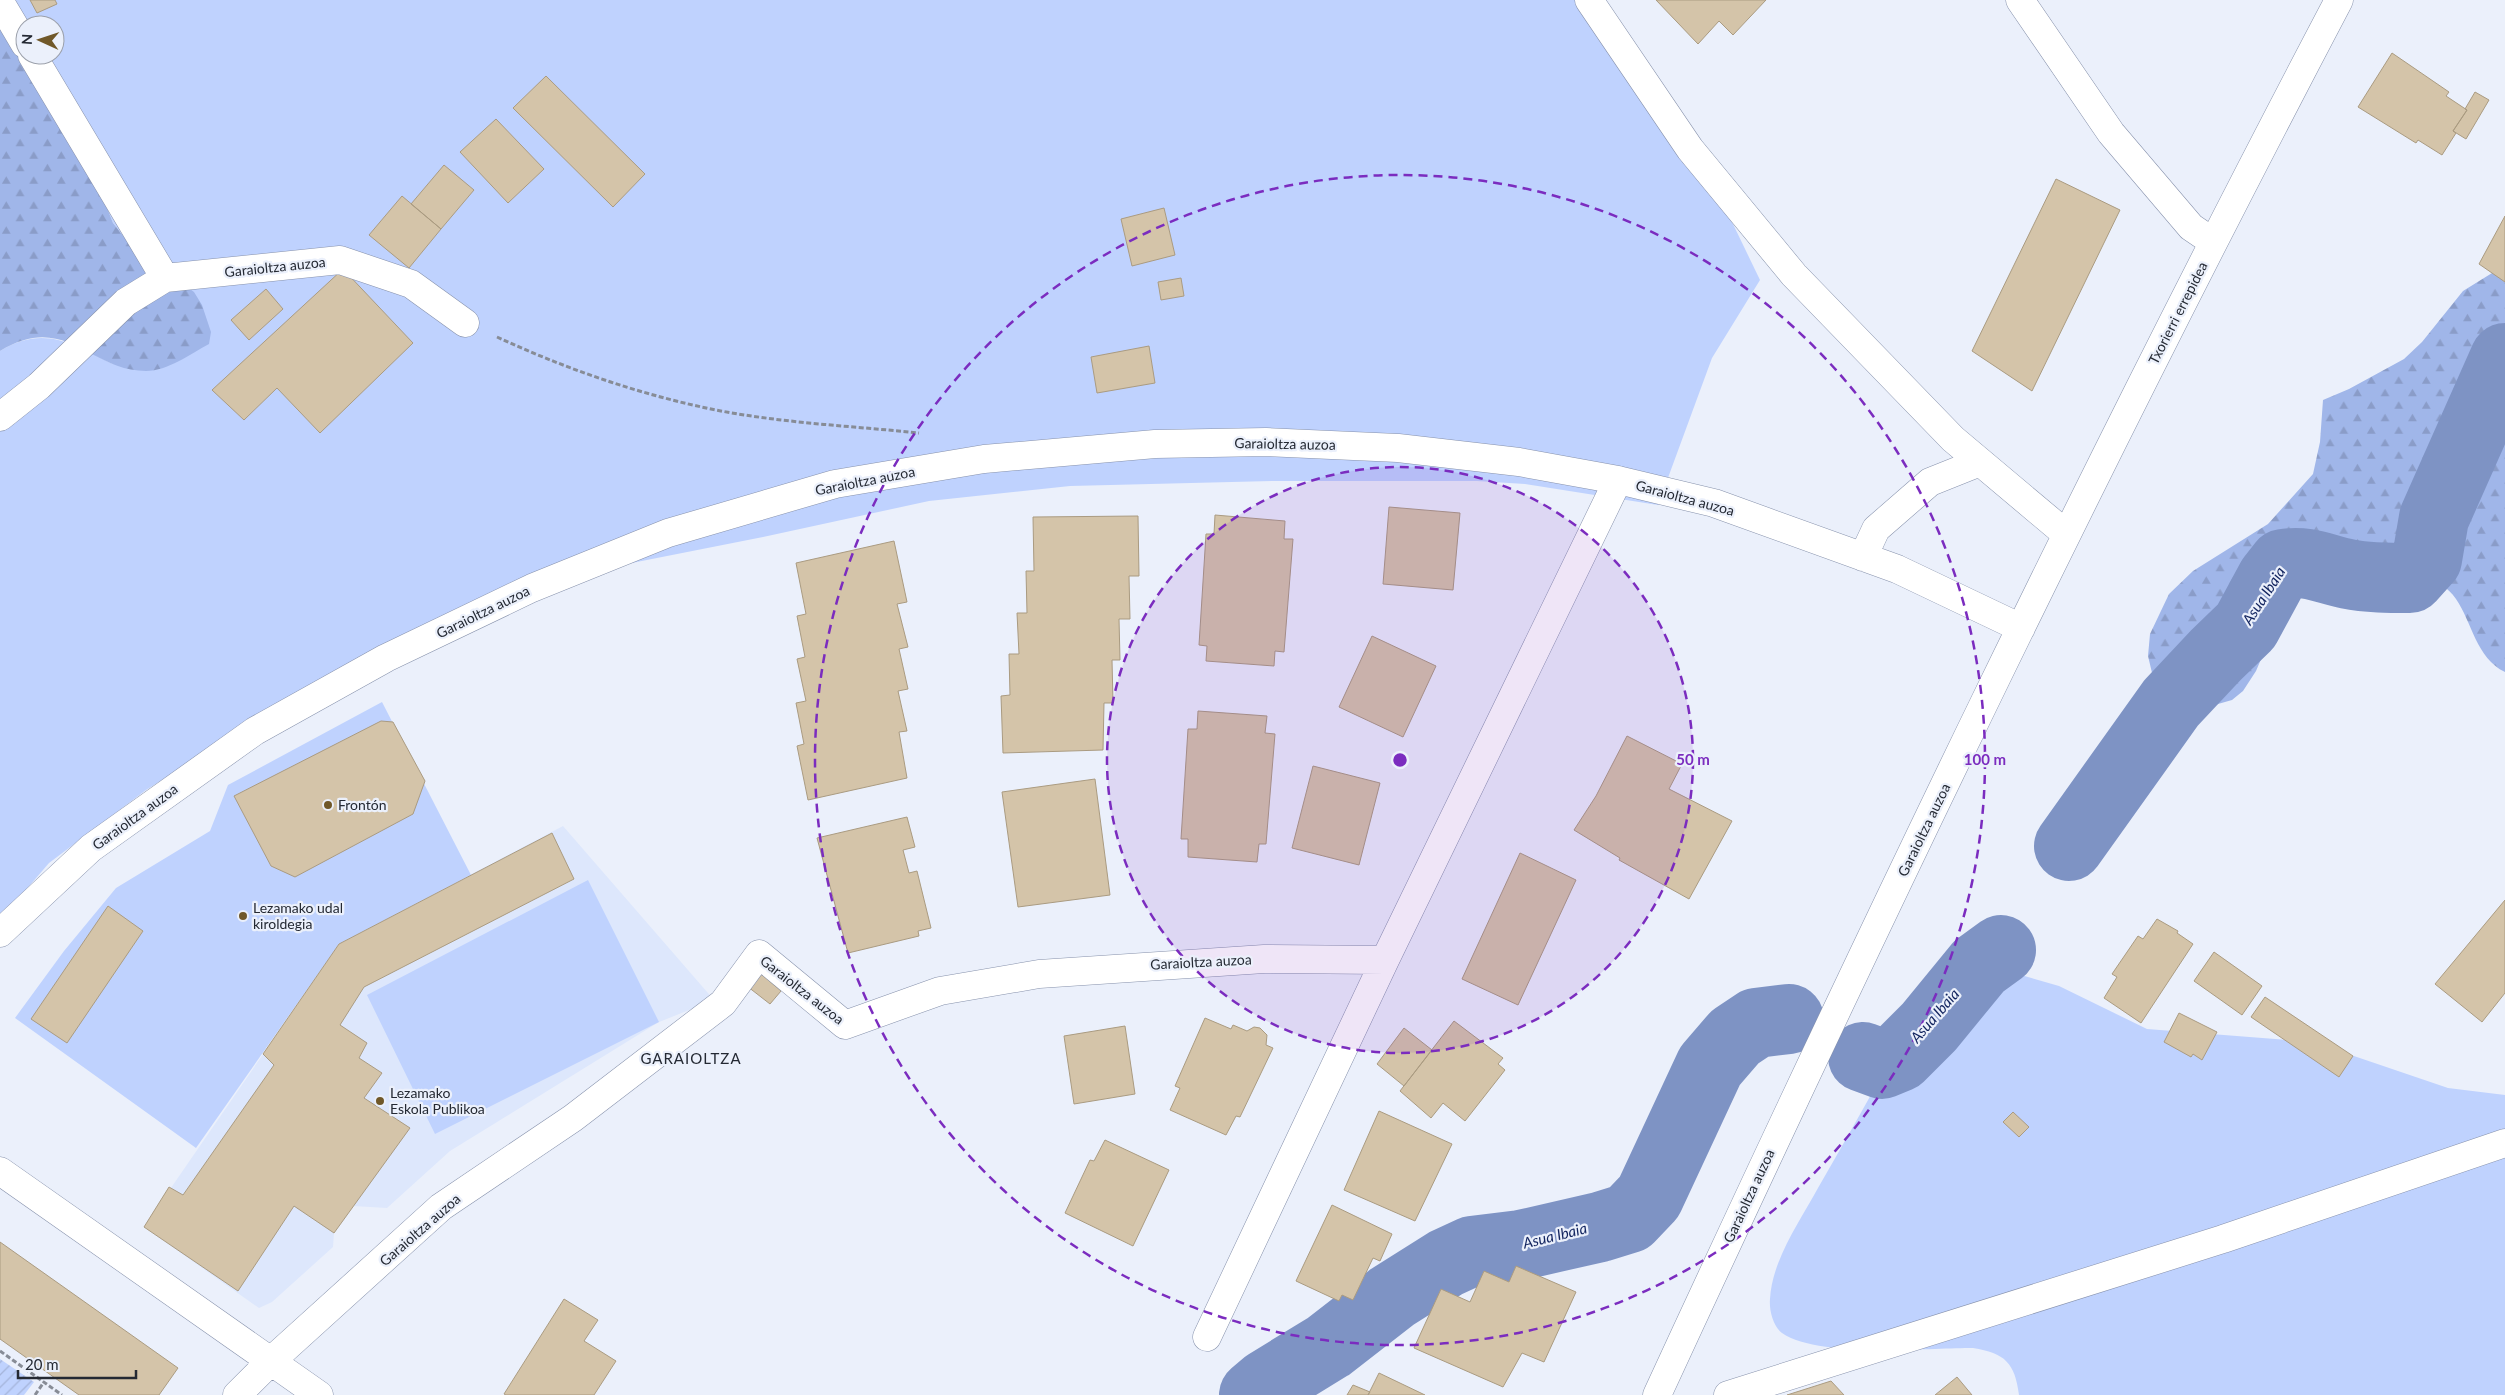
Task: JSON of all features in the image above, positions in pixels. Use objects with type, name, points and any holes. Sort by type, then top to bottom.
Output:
[{"type":"street","points":[[1589,0],[1690,149],[1794,275],[1953,439],[2066,534]]},
{"type":"street","points":[[2020,0],[2111,133],[2190,228],[2213,242]]},
{"type":"street","name":"Txorierri errepidea","points":[[2021,628],[2066,534],[2213,242],[2339,0]]},
{"type":"street","points":[[0,2],[15,27]]},
{"type":"street","points":[[38,65],[165,278]]},
{"type":"street","name":"Garaioltza auzoa","points":[[0,417],[39,386],[126,302],[165,278],[340,260],[411,284],[465,322]]},
{"type":"street","name":"Garaioltza auzoa","points":[[0,933],[91,848],[193,775],[256,731],[386,658],[532,588],[668,534],[835,484],[984,459],[1155,444],[1266,442],[1398,448],[1520,462],[1618,480],[1714,503],[1897,569],[2021,628],[1788,1112],[1657,1395]]},
{"type":"street","points":[[1863,557],[1876,529],[1930,482],[1980,462]]},
{"type":"street","name":"Garaioltza auzoa","points":[[1207,1338],[1385,960],[1618,480]]},
{"type":"street","name":"Garaioltza auzoa","points":[[237,1395],[271,1361],[366,1277],[441,1207],[573,1118],[730,993],[759,954],[845,1025],[940,991],[1039,974],[1264,958],[1385,960]]},
{"type":"street","points":[[1728,1395],[2224,1238],[2505,1143]]},
{"type":"street","points":[[0,1171],[319,1395]]},
{"type":"path","points":[[465,322],[535,355],[614,383],[716,410],[928,434]]},
{"type":"path","points":[[0,1351],[62,1395]]},
{"type":"path","points":[[35,1395],[44,1382]]},
{"type":"shaded area","points":[[0,0],[1590,0],[1704,164],[1760,280],[1712,358],[1658,505],[1525,484],[1477,481],[1274,481],[1070,486],[929,501],[763,537],[566,576],[297,695],[146,790],[49,863],[0,920],[0,351],[16,343],[45,338],[71,344],[113,364],[129,243],[113,223],[74,124],[35,65],[65,65],[65,15],[15,15]]},
{"type":"shaded area","name":"Lezamako udal kiroldegia","points":[[382,702],[471,875],[339,944],[196,1148],[15,1018],[64,951],[116,888],[210,831],[228,785]]},
{"type":"shaded area","name":"Lezamako Eskola Publikoa","points":[[563,826],[714,1000],[659,1022],[450,1151],[387,1208],[353,1206],[334,1233],[333,1247],[272,1302],[259,1308],[144,1227],[339,944]]},
{"type":"shaded area","points":[[588,880],[659,1022],[435,1134],[367,995]]},
{"type":"shaded area","points":[[1990,966],[2059,986],[2147,1029],[2289,1040],[2348,1054],[2448,1088],[2505,1095],[2505,1395],[2019,1395],[2015,1375],[2011,1367],[2001,1357],[1984,1350],[1973,1348],[1846,1349],[1798,1341],[1782,1333],[1772,1318],[1770,1299],[1772,1284],[1781,1255],[1795,1227],[1883,1073],[1896,1069],[1926,1045]]},
{"type":"shaded area","points":[[0,1359],[34,1382],[24,1395],[0,1395]]},
{"type":"green space","points":[[0,24],[15,44],[15,65],[30,65],[74,124],[113,223],[129,243],[194,292],[202,305],[211,332],[209,344],[171,365],[146,371],[126,368],[60,340],[42,337],[23,340],[0,351]]},
{"type":"green space","points":[[2505,265],[2505,672],[2487,658],[2462,608],[2453,595],[2426,574],[2416,583],[2401,587],[2385,588],[2348,584],[2301,572],[2291,589],[2256,671],[2243,691],[2232,700],[2204,708],[2181,703],[2153,677],[2148,656],[2150,634],[2169,594],[2193,571],[2268,524],[2313,474],[2320,442],[2323,400],[2349,389],[2404,359],[2422,342],[2463,291]]},
{"type":"building","points":[[30,0],[55,0],[57,4],[37,13]]},
{"type":"building","points":[[1656,0],[1766,0],[1733,35],[1719,21],[1698,44]]},
{"type":"building","points":[[2392,53],[2449,92],[2446,96],[2467,110],[2453,131],[2456,133],[2442,155],[2418,140],[2416,143],[2358,107]]},
{"type":"building","points":[[546,76],[645,174],[613,207],[513,108]]},
{"type":"building","points":[[2475,92],[2489,100],[2466,139],[2453,131],[2467,110],[2465,109]]},
{"type":"building","points":[[496,119],[544,169],[508,203],[460,152]]},
{"type":"building","points":[[444,165],[474,190],[441,229],[411,204]]},
{"type":"building","points":[[2056,179],[2120,210],[2032,391],[1972,351]]},
{"type":"building","points":[[402,196],[441,229],[409,268],[369,235]]},
{"type":"building","points":[[1164,208],[1175,255],[1132,266],[1121,219]]},
{"type":"building","points":[[2505,216],[2505,282],[2479,264]]},
{"type":"building","points":[[343,269],[413,343],[320,433],[277,388],[244,420],[212,390]]},
{"type":"building","points":[[1181,278],[1184,296],[1161,300],[1158,282]]},
{"type":"building","points":[[266,289],[283,309],[249,340],[231,320]]},
{"type":"building","points":[[1149,346],[1155,383],[1097,393],[1091,357]]},
{"type":"building","points":[[1389,507],[1460,513],[1453,590],[1383,584]]},
{"type":"building","points":[[1215,515],[1285,521],[1284,539],[1293,539],[1284,652],[1275,651],[1274,666],[1206,661],[1207,646],[1199,645],[1206,534],[1214,534]]},
{"type":"building","points":[[1138,516],[1139,576],[1129,576],[1130,619],[1119,619],[1120,660],[1112,660],[1113,703],[1104,703],[1103,750],[1003,753],[1001,696],[1010,695],[1009,654],[1019,654],[1017,613],[1027,613],[1026,571],[1034,571],[1033,517]]},
{"type":"building","points":[[894,541],[907,602],[897,604],[908,647],[899,649],[908,689],[898,691],[907,731],[899,732],[907,778],[808,800],[797,746],[804,744],[796,703],[806,701],[797,659],[805,657],[797,616],[806,614],[796,563]]},
{"type":"building","points":[[1372,636],[1436,666],[1403,737],[1339,707]]},
{"type":"building","points":[[1198,711],[1267,716],[1265,733],[1275,734],[1266,844],[1259,844],[1257,862],[1188,857],[1188,839],[1181,839],[1188,729],[1197,729]]},
{"type":"building","name":"Frontón","points":[[381,721],[393,722],[425,781],[413,814],[295,877],[271,866],[234,796]]},
{"type":"building","points":[[1627,736],[1682,764],[1669,789],[1732,821],[1689,899],[1619,860],[1620,858],[1574,830],[1596,796]]},
{"type":"building","points":[[1313,766],[1380,783],[1359,865],[1292,848]]},
{"type":"building","points":[[1095,779],[1110,895],[1018,907],[1002,792]]},
{"type":"building","points":[[907,817],[915,847],[903,850],[909,873],[917,871],[931,928],[918,931],[919,936],[848,953],[817,838]]},
{"type":"building","points":[[552,833],[574,879],[364,987],[340,1025],[367,1043],[359,1058],[382,1073],[364,1098],[410,1128],[334,1233],[294,1206],[238,1291],[144,1227],[169,1187],[183,1195],[274,1065],[263,1054],[339,944]]},
{"type":"building","points":[[1520,853],[1576,880],[1518,1005],[1462,979]]},
{"type":"building","points":[[2505,900],[2505,993],[2482,1022],[2435,984]]},
{"type":"building","points":[[108,906],[143,931],[67,1043],[31,1019]]},
{"type":"building","points":[[2157,919],[2178,931],[2177,933],[2193,944],[2141,1023],[2104,998],[2117,977],[2112,974],[2138,936],[2143,939]]},
{"type":"building","points":[[2214,952],[2262,986],[2242,1015],[2194,981]]},
{"type":"building","points":[[755,969],[781,991],[770,1004],[743,983]]},
{"type":"building","points":[[2265,997],[2353,1056],[2339,1077],[2251,1017]]},
{"type":"building","points":[[2179,1013],[2217,1032],[2202,1060],[2193,1054],[2191,1057],[2164,1042]]},
{"type":"building","points":[[1205,1018],[1231,1029],[1233,1025],[1247,1031],[1254,1027],[1260,1028],[1267,1035],[1266,1045],[1273,1048],[1240,1117],[1236,1116],[1226,1135],[1170,1110],[1180,1088],[1175,1086]]},
{"type":"building","points":[[1454,1021],[1503,1058],[1498,1064],[1505,1070],[1465,1121],[1443,1103],[1431,1118],[1400,1091]]},
{"type":"building","points":[[1125,1026],[1135,1094],[1074,1104],[1064,1036]]},
{"type":"building","points":[[1404,1028],[1432,1050],[1404,1086],[1377,1064]]},
{"type":"building","points":[[1379,1111],[1452,1144],[1415,1221],[1344,1190]]},
{"type":"building","points":[[2013,1112],[2029,1127],[2019,1137],[2003,1122]]},
{"type":"building","points":[[1105,1140],[1169,1170],[1133,1246],[1065,1213],[1090,1160],[1094,1161]]},
{"type":"building","points":[[1332,1205],[1392,1234],[1380,1261],[1373,1258],[1353,1300],[1342,1295],[1339,1301],[1296,1281]]},
{"type":"building","points":[[0,1242],[178,1368],[159,1395],[79,1395],[0,1339]]},
{"type":"building","points":[[1516,1266],[1576,1292],[1544,1362],[1522,1353],[1503,1387],[1414,1348],[1441,1289],[1470,1302],[1484,1271],[1509,1282]]},
{"type":"building","points":[[564,1299],[598,1320],[584,1341],[616,1361],[594,1395],[504,1394]]},
{"type":"building","points":[[1379,1373],[1425,1395],[1368,1395]]},
{"type":"building","points":[[1957,1377],[1972,1395],[1935,1395]]},
{"type":"building","points":[[1831,1381],[1844,1395],[1787,1395]]},
{"type":"building","points":[[1353,1385],[1370,1392],[1368,1395],[1347,1395]]},
{"type":"waterway","name":"Asua Ibaia","points":[[2069,846],[2171,703],[2246,626],[2272,578],[2283,564],[2308,564],[2363,576],[2410,578],[2427,559],[2434,518],[2505,358]]},
{"type":"waterway","name":"Asua Ibaia","points":[[1863,1057],[1882,1064],[1899,1057],[1929,1027],[1979,966],[2001,950]]},
{"type":"waterway","name":"Asua Ibaia","points":[[1254,1395],[1267,1384],[1329,1346],[1392,1297],[1446,1263],[1472,1251],[1521,1245],[1600,1227],[1629,1218],[1649,1197],[1710,1066],[1735,1037],[1756,1023],[1789,1019]]},
{"type":"place","name":"Frontón","points":[[328,805]]},
{"type":"place","name":"Lezamako udal kiroldegia","points":[[243,916]]},
{"type":"place","name":"Lezamako Eskola Publikoa","points":[[380,1101]]},
{"type":"district","name":"GARAIOLTZA","points":[[691,1059]]}]
